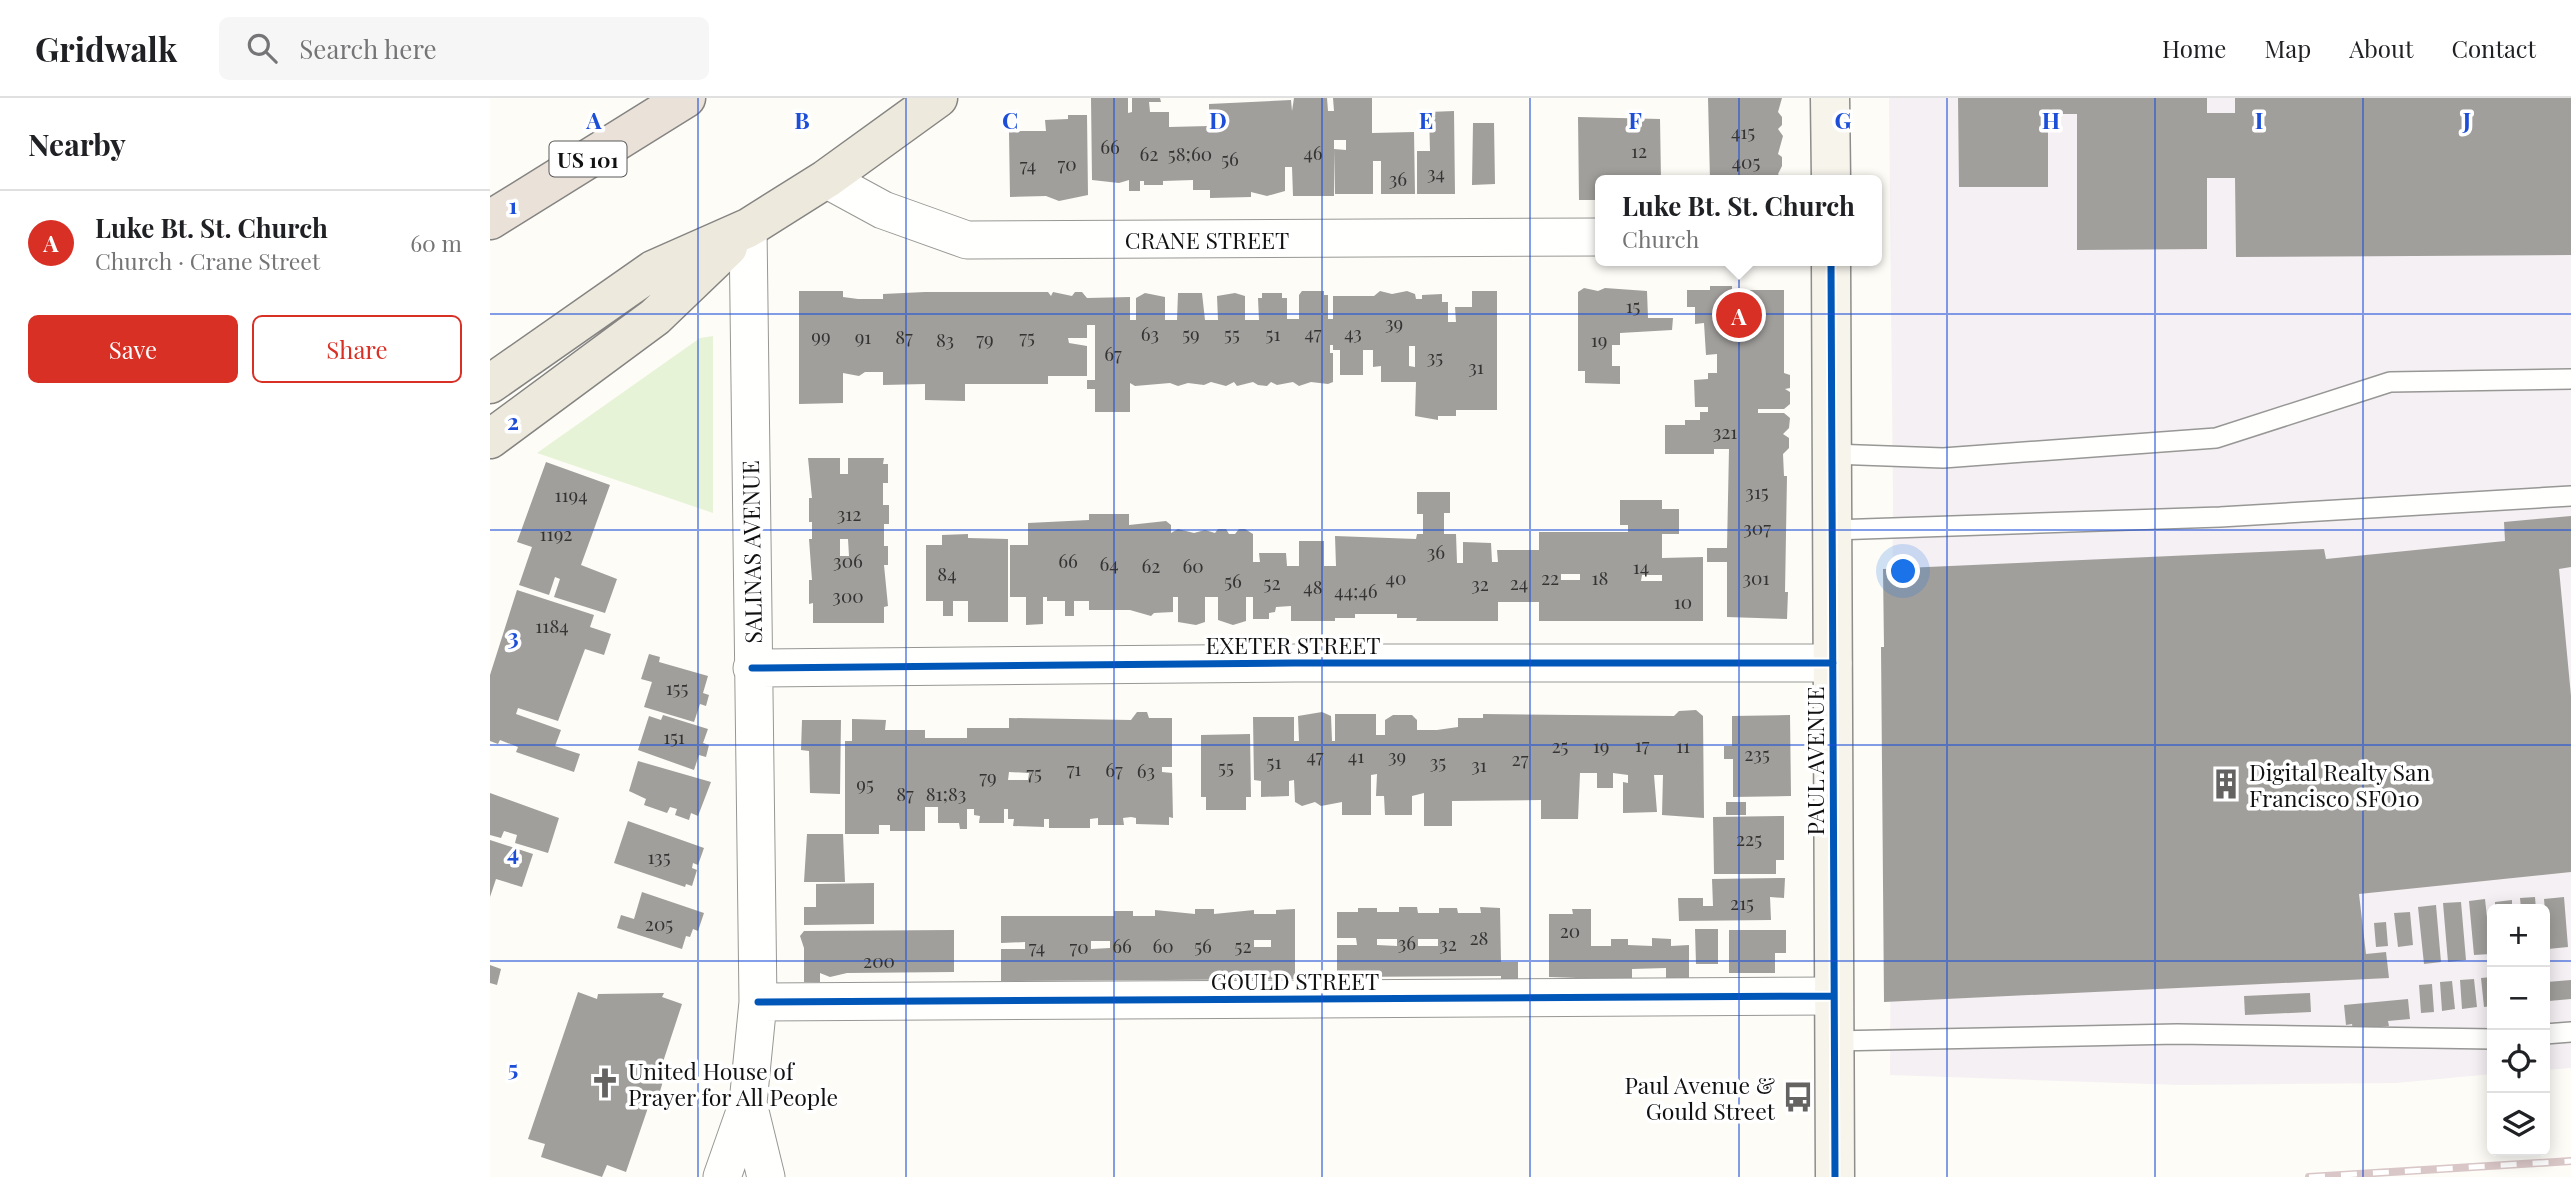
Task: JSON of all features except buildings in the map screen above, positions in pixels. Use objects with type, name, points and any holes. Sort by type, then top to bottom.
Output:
[{"type":"highway","name":"US 101","points":[[490,220],[686,98]]},
{"type":"main road","points":[[490,384],[653,270],[748,228],[826,179],[938,98]]},
{"type":"main road","points":[[1830,98],[1831,175]]},
{"type":"main road","points":[[490,439],[654,317],[748,228]]},
{"type":"main road","name":"PAUL AVENUE","points":[[1831,266],[1835,1177]]},
{"type":"street","name":"CRANE STREET","points":[[826,179],[883,210],[967,240],[1595,237]]},
{"type":"street","name":"SALINAS AVENUE","points":[[748,228],[758,1002],[748,1102]]},
{"type":"street","name":"EXETER STREET","points":[[752,667],[1833,663]]},
{"type":"street","name":"GOULD STREET","points":[[758,1002],[1833,996]]},
{"type":"street","points":[[722,1177],[748,1102]]},
{"type":"street","points":[[748,1102],[766,1177]]},
{"type":"lane","points":[[1832,454],[1943,458],[2216,438],[2390,383],[2571,379]]},
{"type":"lane","points":[[1833,530],[2220,517],[2571,496]]},
{"type":"lane","points":[[2550,1034],[2571,1032]]},
{"type":"lane","points":[[1833,1041],[2177,1034],[2487,1039]]},
{"type":"shaded area","points":[[1889,98],[2571,98],[2571,1068],[2550,1070],[2550,904],[2487,904],[2487,1074],[2396,1083],[2180,1085],[1890,1075],[1893,496]]},
{"type":"green space","points":[[713,336],[713,513],[537,453],[700,338]]},
{"type":"railway","points":[[2309,1177],[2571,1161]]},
{"type":"cycle path","points":[[1831,266],[1835,1177]]},
{"type":"cycle path","points":[[752,668],[1294,663],[1833,663]]},
{"type":"cycle path","points":[[758,1002],[1833,996]]},
{"type":"place","name":"Luke Bt. St. Church","points":[[1739,315]]},
{"type":"place","name":"Digital Realty San Francisco SFO10","points":[[2226,784]]},
{"type":"place","name":"United House of Prayer for All People","points":[[605,1083]]},
{"type":"place","name":"Paul Avenue & Gould Street","points":[[1798,1097]]}]
